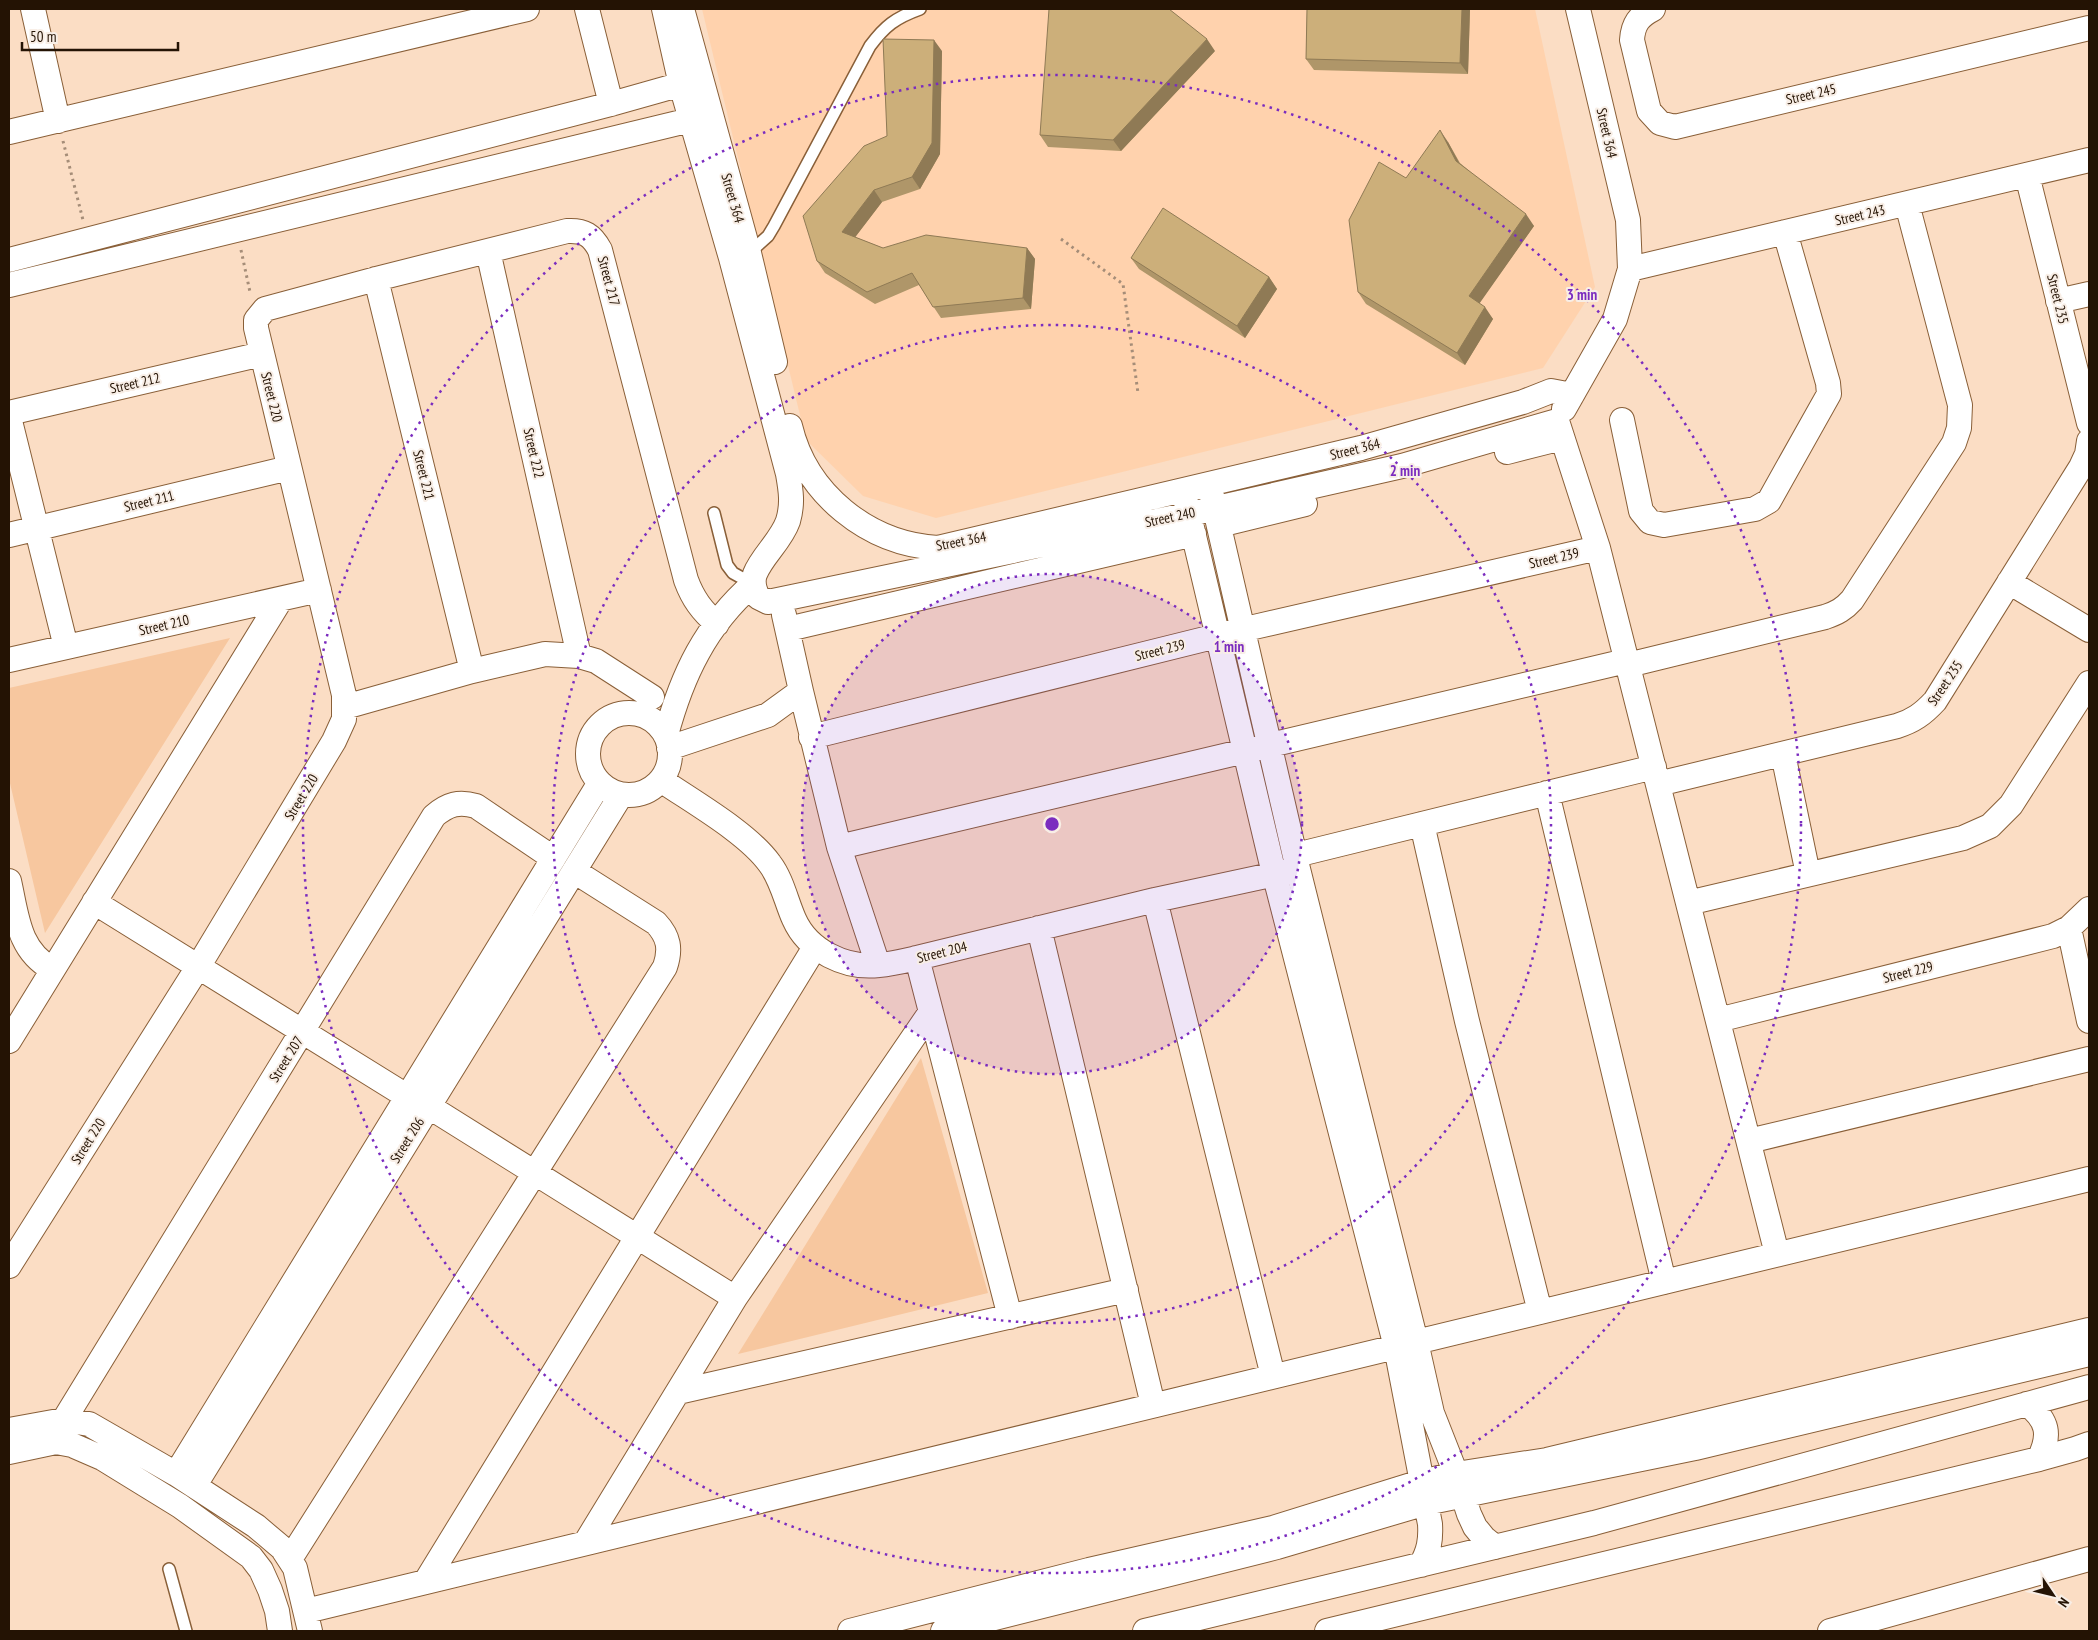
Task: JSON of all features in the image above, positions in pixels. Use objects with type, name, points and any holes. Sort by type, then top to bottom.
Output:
[{"type":"street","points":[[33,9],[58,121]]},
{"type":"street","points":[[9,132],[527,9]]},
{"type":"street","points":[[587,9],[611,104]]},
{"type":"street","name":"Street 364","points":[[664,9],[749,252],[793,438],[804,466],[820,489],[836,506],[865,526],[919,547],[938,548],[1361,448],[1523,402],[1551,391],[1572,395]]},
{"type":"street","name":"Street 364","points":[[682,9],[690,82]]},
{"type":"street","name":"Street 364","points":[[1560,429],[1572,395],[1615,319],[1630,269],[1628,220],[1578,9]]},
{"type":"street","name":"Street 245","points":[[1653,9],[1644,13],[1637,20],[1632,40],[1649,111],[1660,123],[1675,127],[2089,28]]},
{"type":"street","points":[[9,260],[690,82]]},
{"type":"street","points":[[9,285],[701,118]]},
{"type":"street","name":"Street 364","points":[[701,118],[731,258],[788,474],[792,504],[788,522],[778,541],[755,574],[767,595]]},
{"type":"street","name":"Street 243","points":[[1630,269],[2089,160]]},
{"type":"street","name":"Street 235","points":[[2027,175],[2089,423]]},
{"type":"street","points":[[839,847],[1270,744],[1836,614],[1852,600],[1954,443],[1959,428],[1960,405],[1907,204]]},
{"type":"street","name":"Street 217","points":[[258,317],[271,306],[567,231],[583,232],[595,241],[600,250],[686,580],[693,597],[703,612],[717,624]]},
{"type":"street","points":[[1622,420],[1641,510],[1650,522],[1664,526],[1755,509],[1769,501],[1829,394],[1828,383],[1785,232]]},
{"type":"street","name":"Street 222","points":[[488,251],[579,656]]},
{"type":"street","name":"Street 221","points":[[376,279],[472,671]]},
{"type":"street","points":[[2058,301],[2089,294]]},
{"type":"street","name":"Street 220","points":[[9,1266],[198,967],[334,742],[342,725],[345,706],[344,695],[256,328],[258,317]]},
{"type":"street","name":"Street 212","points":[[9,413],[262,354]]},
{"type":"street","points":[[9,417],[66,648]]},
{"type":"street","points":[[1560,429],[1598,548],[1778,1254]]},
{"type":"street","name":"Street 240","points":[[767,595],[1192,524],[1560,429]]},
{"type":"street","name":"Street 235","points":[[1422,824],[1547,793],[1783,754],[1911,721],[1935,701],[2081,467],[2087,454],[2089,441]]},
{"type":"street","name":"Street 211","points":[[9,535],[289,468]]},
{"type":"street","points":[[1208,483],[1241,630],[1270,744],[1406,1345],[1431,1538],[1428,1552],[1421,1565]]},
{"type":"street","points":[[1182,489],[1192,524],[1274,874],[1406,1345],[1475,1527],[1484,1538],[1496,1547]]},
{"type":"street","points":[[788,629],[1192,524]]},
{"type":"street","name":"Street 239","points":[[811,737],[1241,630],[1598,548]]},
{"type":"street","points":[[2009,582],[2089,630]]},
{"type":"street","name":"Street 210","points":[[9,660],[319,590]]},
{"type":"street","points":[[667,742],[657,724],[644,716],[630,713],[616,715],[604,722],[594,732],[589,744],[588,758],[591,772],[599,784],[613,793],[621,795],[640,794],[649,790],[661,780],[669,761],[667,742],[681,685],[692,660],[732,602],[767,595],[788,629],[811,737],[839,847],[878,965]]},
{"type":"street","points":[[9,1041],[281,599]]},
{"type":"street","points":[[345,706],[472,671],[545,654],[579,656],[596,661],[652,697]]},
{"type":"street","points":[[630,713],[652,697],[692,660]]},
{"type":"street","points":[[1688,903],[1963,838],[1990,826],[2011,805],[2089,683]]},
{"type":"street","points":[[667,742],[768,715],[801,691]]},
{"type":"street","points":[[1783,754],[1808,874]]},
{"type":"street","name":"Street 204","points":[[661,780],[743,837],[757,850],[770,863],[778,878],[794,920],[803,935],[815,947],[852,964],[878,965],[917,958],[1156,900],[1274,874],[1297,862],[1422,824]]},
{"type":"street","name":"Street 206","points":[[418,1102],[554,858],[599,784]]},
{"type":"street","points":[[1547,793],[1664,1282]]},
{"type":"street","name":"Street 206","points":[[185,1480],[418,1102],[574,871],[621,795]]},
{"type":"street","name":"Street 207","points":[[64,1420],[434,816],[443,808],[454,804],[465,803],[476,806],[554,858]]},
{"type":"street","points":[[1422,824],[1467,1020],[1540,1312]]},
{"type":"street","points":[[290,1559],[665,967],[669,955],[669,943],[664,932],[656,923],[574,871]]},
{"type":"street","points":[[9,881],[23,938],[35,957],[52,969]]},
{"type":"street","points":[[1156,900],[1273,1376]]},
{"type":"street","points":[[94,902],[302,1032],[536,1173],[735,1298]]},
{"type":"street","name":"Street 229","points":[[1718,1020],[2044,938],[2069,928],[2089,909]]},
{"type":"street","points":[[1040,928],[1153,1405]]},
{"type":"street","points":[[2069,928],[2089,1021]]},
{"type":"street","points":[[426,1581],[815,947]]},
{"type":"street","points":[[917,958],[1010,1317]]},
{"type":"street","points":[[586,1542],[735,1298],[930,1013]]},
{"type":"street","points":[[1748,1141],[2089,1059]]},
{"type":"street","points":[[9,1430],[64,1420],[89,1424],[185,1480],[264,1532],[282,1548],[295,1568],[308,1621],[426,1581],[2089,1179]]},
{"type":"street","points":[[9,1235],[34,1227]]},
{"type":"street","points":[[678,1392],[1126,1290]]},
{"type":"street","points":[[850,1631],[1089,1570],[1460,1484],[1547,1460],[2089,1330]]},
{"type":"street","points":[[1460,1484],[1695,1448],[2089,1354]]},
{"type":"street","points":[[1145,1631],[1594,1523],[2089,1387]]},
{"type":"street","points":[[2027,1404],[2037,1412],[2044,1422],[2046,1435],[2044,1447],[2039,1458]]},
{"type":"street","points":[[9,1452],[38,1444],[56,1442],[72,1445],[102,1458],[180,1506],[251,1557],[261,1570],[270,1590],[277,1611],[280,1631]]},
{"type":"street","points":[[1327,1631],[2039,1458],[2089,1444]]},
{"type":"street","points":[[943,1631],[1277,1547],[1424,1492]]},
{"type":"street","points":[[1830,1631],[2089,1558]]},
{"type":"lane","points":[[749,252],[768,236],[774,226],[870,46],[886,26],[896,18],[920,9]]},
{"type":"lane","points":[[714,513],[727,565],[733,573],[767,595]]},
{"type":"lane","points":[[169,1569],[186,1631]]},
{"type":"path","points":[[58,121],[88,239]]},
{"type":"path","points":[[237,230],[258,317]]},
{"type":"path","points":[[1060,239],[1123,284],[1138,393]]},
{"type":"shaded area","points":[[702,9],[1535,9],[1595,287],[1543,368],[936,518],[863,496],[806,440]]},
{"type":"shaded area","points":[[230,638],[45,933],[9,779],[9,688]]},
{"type":"shaded area","points":[[921,1058],[988,1293],[738,1354]]},
{"type":"building","points":[[1049,9],[1169,9],[1207,39],[1113,140],[1040,135]]},
{"type":"building","points":[[1307,9],[1462,9],[1460,63],[1306,59]]},
{"type":"building","points":[[883,39],[934,40],[932,143],[912,177],[874,190],[842,232],[883,248],[926,235],[1027,248],[1023,298],[933,307],[912,273],[867,292],[817,261],[803,216],[864,146],[887,136]]},
{"type":"building","points":[[1440,130],[1456,161],[1526,214],[1469,296],[1485,307],[1457,353],[1358,292],[1349,220],[1379,162],[1406,178]]},
{"type":"building","points":[[1163,208],[1269,277],[1237,326],[1131,258]]}]
